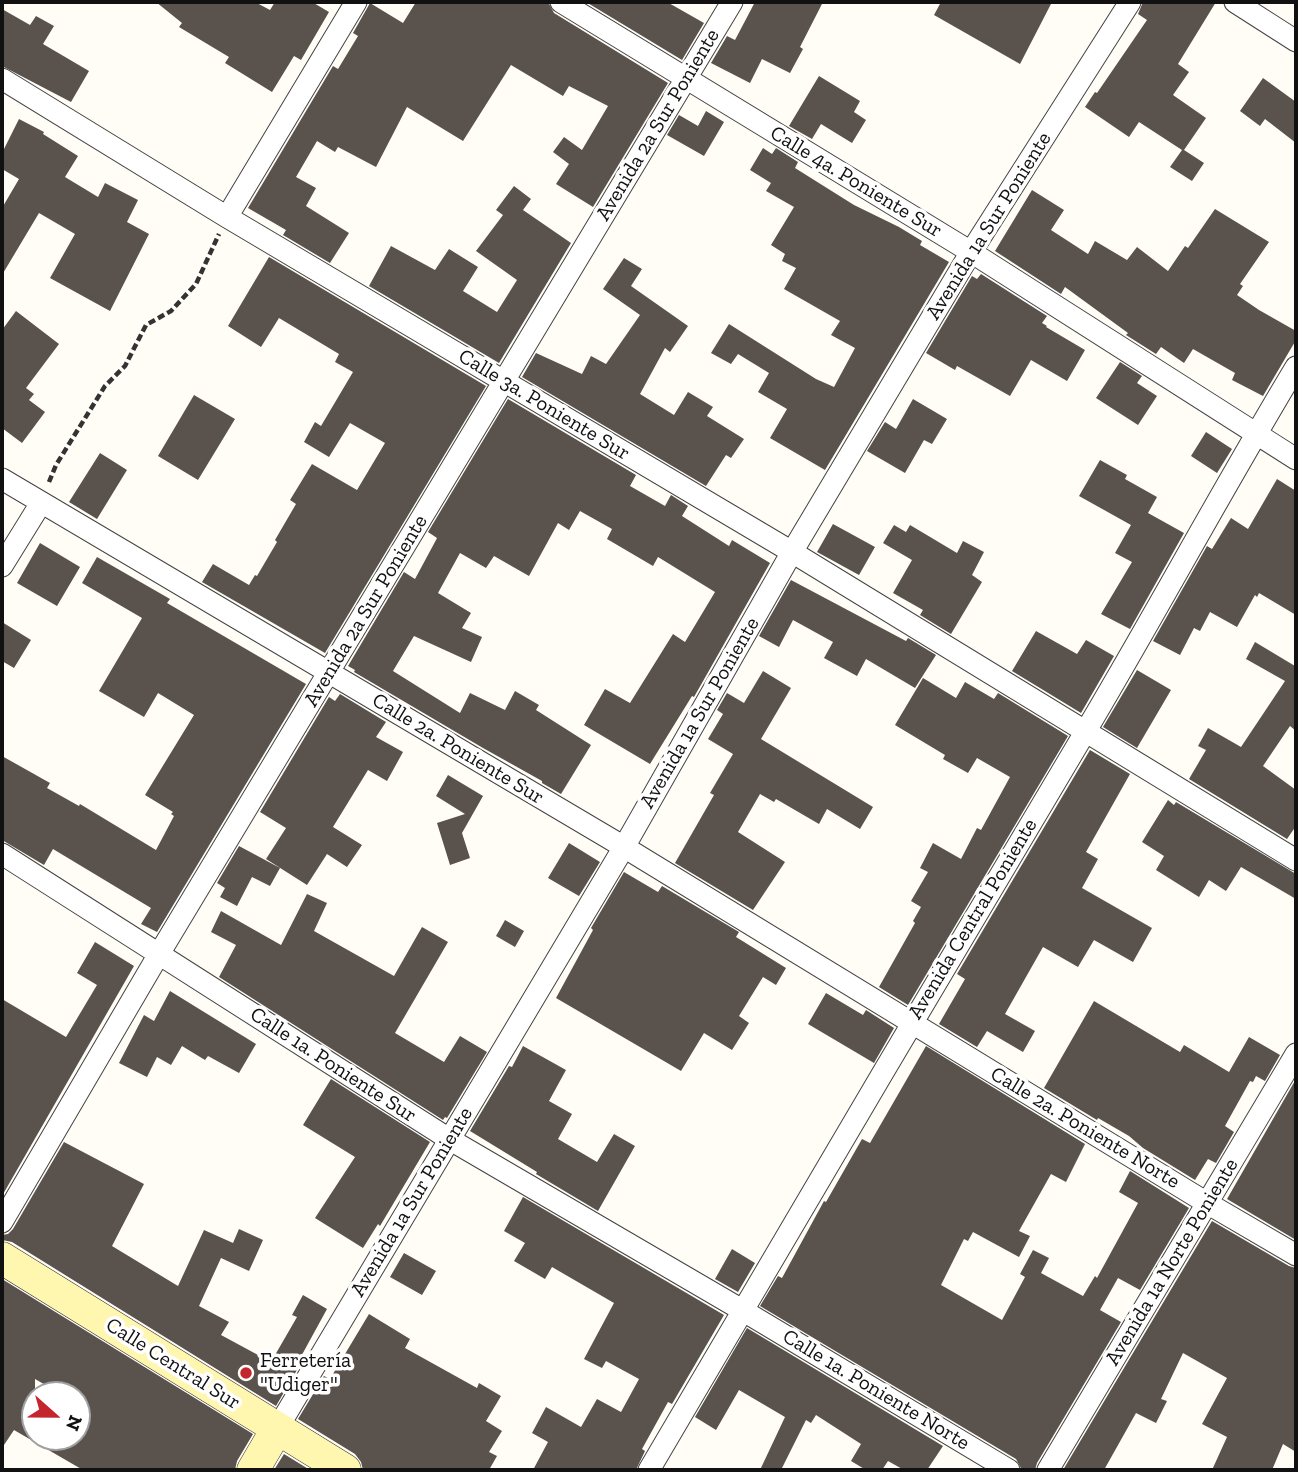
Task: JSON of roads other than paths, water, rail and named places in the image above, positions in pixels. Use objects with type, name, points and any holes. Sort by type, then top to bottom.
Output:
[{"type":"street","points":[[227,216],[356,2]]},
{"type":"street","name":"Calle 4a. Poniente Sur","points":[[561,2],[971,252],[1296,459]]},
{"type":"street","name":"Avenida 2a Sur Poniente","points":[[2,1222],[159,954],[732,2]]},
{"type":"street","name":"Avenida 1a Sur Poniente","points":[[277,1429],[624,847],[792,552],[971,252],[1130,2]]},
{"type":"street","points":[[1235,2],[1296,41]]},
{"type":"street","name":"Calle 3a. Poniente Sur","points":[[2,79],[792,552],[1296,860]]},
{"type":"street","name":"Avenida Central Poniente","points":[[649,1470],[911,1022],[1086,731],[1296,367]]},
{"type":"street","name":"Calle 2a. Poniente Sur","points":[[2,479],[624,847],[911,1022]]},
{"type":"street","points":[[2,566],[41,503]]},
{"type":"street","name":"Calle 1a. Poniente Sur","points":[[2,855],[449,1139],[742,1310]]},
{"type":"street","name":"Calle 2a. Poniente Norte","points":[[911,1022],[1296,1255]]},
{"type":"street","name":"Avenida 1a Norte Poniente","points":[[1048,1470],[1296,1054]]},
{"type":"street","name":"Calle Central Sur","points":[[2,1258],[345,1470]]},
{"type":"street","name":"Calle 1a. Poniente Norte","points":[[742,1310],[1009,1470]]},
{"type":"street","points":[[253,1470],[277,1429]]},
{"type":"place","name":"Ferretería \"Udiger\"","points":[[246,1373]]}]
